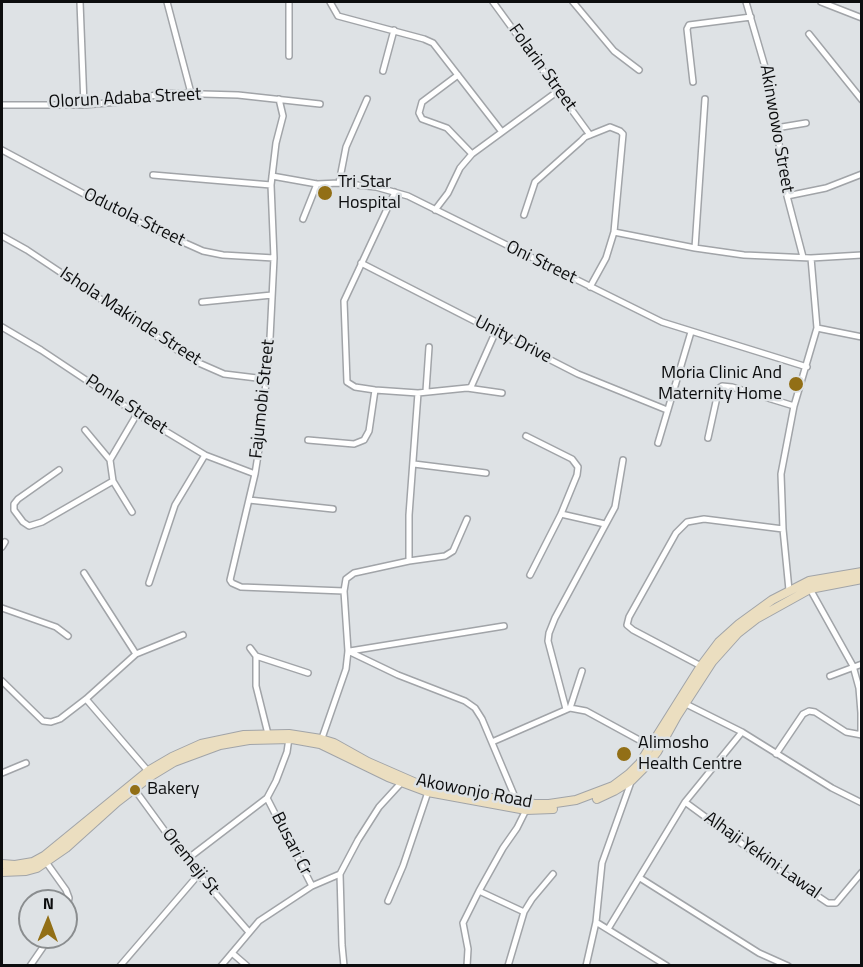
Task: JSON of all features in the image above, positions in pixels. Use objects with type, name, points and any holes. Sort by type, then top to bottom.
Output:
[{"type":"main road","name":"Akowonjo Road","points":[[2,864],[15,865],[33,862],[44,856],[148,771],[201,744],[233,736],[268,734],[334,743],[368,762],[416,783],[470,795],[549,804],[576,800],[613,786],[646,766],[657,752],[677,716],[701,666],[718,642],[732,630],[760,608],[809,581],[861,572]]},
{"type":"main road","name":"Akowonjo Road","points":[[321,742],[401,783],[428,792],[526,810],[576,805],[614,791],[630,777],[712,662],[738,633],[756,619],[810,589],[861,579]]},
{"type":"main road","name":"Akowonjo Road","points":[[2,872],[37,868],[66,848],[117,802],[174,762],[220,745],[289,736]]},
{"type":"street","points":[[80,2],[84,105]]},
{"type":"street","points":[[167,2],[191,93]]},
{"type":"street","points":[[289,2],[289,56]]},
{"type":"street","points":[[330,2],[338,16],[394,30],[434,44],[502,132]]},
{"type":"street","name":"Folarin Street","points":[[493,2],[590,135]]},
{"type":"street","points":[[573,2],[614,51],[639,70]]},
{"type":"street","points":[[578,7],[585,2]]},
{"type":"street","name":"Akinwowo Street","points":[[746,2],[770,84],[787,196],[803,257]]},
{"type":"street","points":[[821,2],[861,18]]},
{"type":"street","points":[[693,82],[687,29],[690,25],[751,17]]},
{"type":"street","points":[[383,71],[394,30]]},
{"type":"street","points":[[809,34],[861,100]]},
{"type":"street","points":[[458,75],[422,102],[419,112],[422,118],[447,128],[472,154]]},
{"type":"street","points":[[435,210],[448,193],[460,168],[472,154],[558,91]]},
{"type":"street","name":"Olorun Adaba Street","points":[[2,105],[84,105],[119,102],[167,93],[238,95],[320,104]]},
{"type":"street","name":"Fajumobi Street","points":[[279,99],[283,116],[276,143],[271,185],[274,258],[265,379],[255,474],[230,580],[241,587],[344,591]]},
{"type":"street","points":[[339,183],[346,147],[367,99]]},
{"type":"street","points":[[695,248],[705,99]]},
{"type":"street","points":[[776,128],[806,123]]},
{"type":"street","points":[[524,215],[535,182],[585,137],[610,127],[617,128],[623,134],[615,232],[606,258],[590,288]]},
{"type":"street","name":"Odutola Street","points":[[2,150],[127,217],[203,251],[223,255],[274,258]]},
{"type":"street","points":[[787,196],[826,188],[861,174]]},
{"type":"street","points":[[153,175],[271,185]]},
{"type":"street","name":"Oni Street","points":[[272,176],[317,184],[339,183],[376,187],[415,199],[662,322],[807,367]]},
{"type":"street","points":[[303,219],[317,184]]},
{"type":"street","points":[[395,192],[344,301],[347,382],[355,387],[375,390],[418,393],[466,388],[502,393]]},
{"type":"street","points":[[615,232],[744,255],[811,258],[861,255]]},
{"type":"street","name":"Ishola Makinde Street","points":[[2,236],[27,250],[192,360],[224,374],[265,379]]},
{"type":"street","points":[[789,590],[781,474],[794,406],[817,328],[811,258]]},
{"type":"street","name":"Unity Drive","points":[[361,263],[578,374],[667,410]]},
{"type":"street","points":[[202,302],[272,295]]},
{"type":"street","name":"Ponle Street","points":[[2,327],[137,414],[206,455],[255,474]]},
{"type":"street","points":[[817,328],[861,337]]},
{"type":"street","points":[[466,388],[471,387],[496,332]]},
{"type":"street","points":[[658,443],[691,332]]},
{"type":"street","points":[[426,391],[429,347]]},
{"type":"street","points":[[708,438],[719,388],[722,386],[794,406]]},
{"type":"street","points":[[308,440],[354,444],[364,440],[369,431],[375,390]]},
{"type":"street","points":[[409,561],[409,515],[418,393]]},
{"type":"street","points":[[110,460],[137,414]]},
{"type":"street","points":[[85,430],[110,460],[112,481],[132,512]]},
{"type":"street","points":[[526,436],[572,459],[578,467],[578,475],[561,514],[530,575]]},
{"type":"street","points":[[149,584],[175,505],[206,455]]},
{"type":"street","points":[[568,709],[548,641],[549,633],[615,507],[623,460]]},
{"type":"street","points":[[414,464],[486,473]]},
{"type":"street","points":[[59,470],[14,504],[14,510],[29,526],[42,522],[112,481]]},
{"type":"street","points":[[249,500],[333,508]]},
{"type":"street","points":[[561,514],[605,524]]},
{"type":"street","points":[[321,742],[346,669],[348,651],[344,591],[346,579],[354,573],[445,556],[453,551],[467,519]]},
{"type":"street","points":[[701,666],[627,625],[629,617],[676,533],[687,522],[704,519],[783,529]]},
{"type":"street","points":[[84,573],[136,654]]},
{"type":"street","points":[[776,754],[803,714],[809,711],[815,712],[846,732],[861,735],[859,688],[853,666],[810,589]]},
{"type":"street","points":[[2,608],[56,627],[68,636]]},
{"type":"street","points":[[348,651],[504,626]]},
{"type":"street","points":[[2,681],[43,721],[60,719],[136,654],[183,635]]},
{"type":"street","points":[[250,648],[256,656],[308,673]]},
{"type":"street","points":[[348,651],[398,675],[465,701],[475,708],[482,718],[517,802]]},
{"type":"street","points":[[256,656],[256,686],[268,734]]},
{"type":"street","points":[[830,676],[861,664]]},
{"type":"street","points":[[568,709],[582,671]]},
{"type":"street","points":[[86,699],[148,771]]},
{"type":"street","points":[[683,702],[742,732],[832,788],[861,803]]},
{"type":"street","points":[[492,742],[568,709],[586,711],[652,747]]},
{"type":"street","points":[[608,928],[685,802],[742,732]]},
{"type":"street","name":"Busari Cr","points":[[289,736],[276,781],[267,798],[312,886]]},
{"type":"street","points":[[2,773],[26,763]]},
{"type":"street","points":[[586,966],[596,922],[602,863],[630,777]]},
{"type":"street","points":[[345,966],[342,945],[340,874],[379,807],[401,783]]},
{"type":"street","name":"Oremeji St","points":[[135,790],[186,860],[248,932]]},
{"type":"street","points":[[388,901],[428,792]]},
{"type":"street","points":[[186,860],[267,798]]},
{"type":"street","name":"Alhaji Yekini Lawal","points":[[685,802],[764,860],[832,904],[836,903],[861,872]]},
{"type":"street","points":[[467,966],[468,949],[464,923],[479,891],[503,848],[518,828],[526,810]]},
{"type":"street","points":[[46,862],[65,889]]},
{"type":"street","points":[[120,966],[199,874]]},
{"type":"street","points":[[221,966],[248,932],[280,906],[312,886],[340,874]]},
{"type":"street","points":[[508,966],[524,912],[553,874]]},
{"type":"street","points":[[640,878],[759,953],[788,966]]},
{"type":"street","points":[[479,891],[524,912]]},
{"type":"street","points":[[596,922],[667,966]]},
{"type":"street","points":[[30,966],[42,949]]},
{"type":"street","points":[[232,953],[247,966]]},
{"type":"place","name":"Tri Star Hospital","points":[[325,193]]},
{"type":"place","name":"Moria Clinic And Maternity Home","points":[[796,384]]},
{"type":"place","name":"Alimosho Health Centre","points":[[624,754]]},
{"type":"place","name":"Bakery","points":[[135,790]]}]
